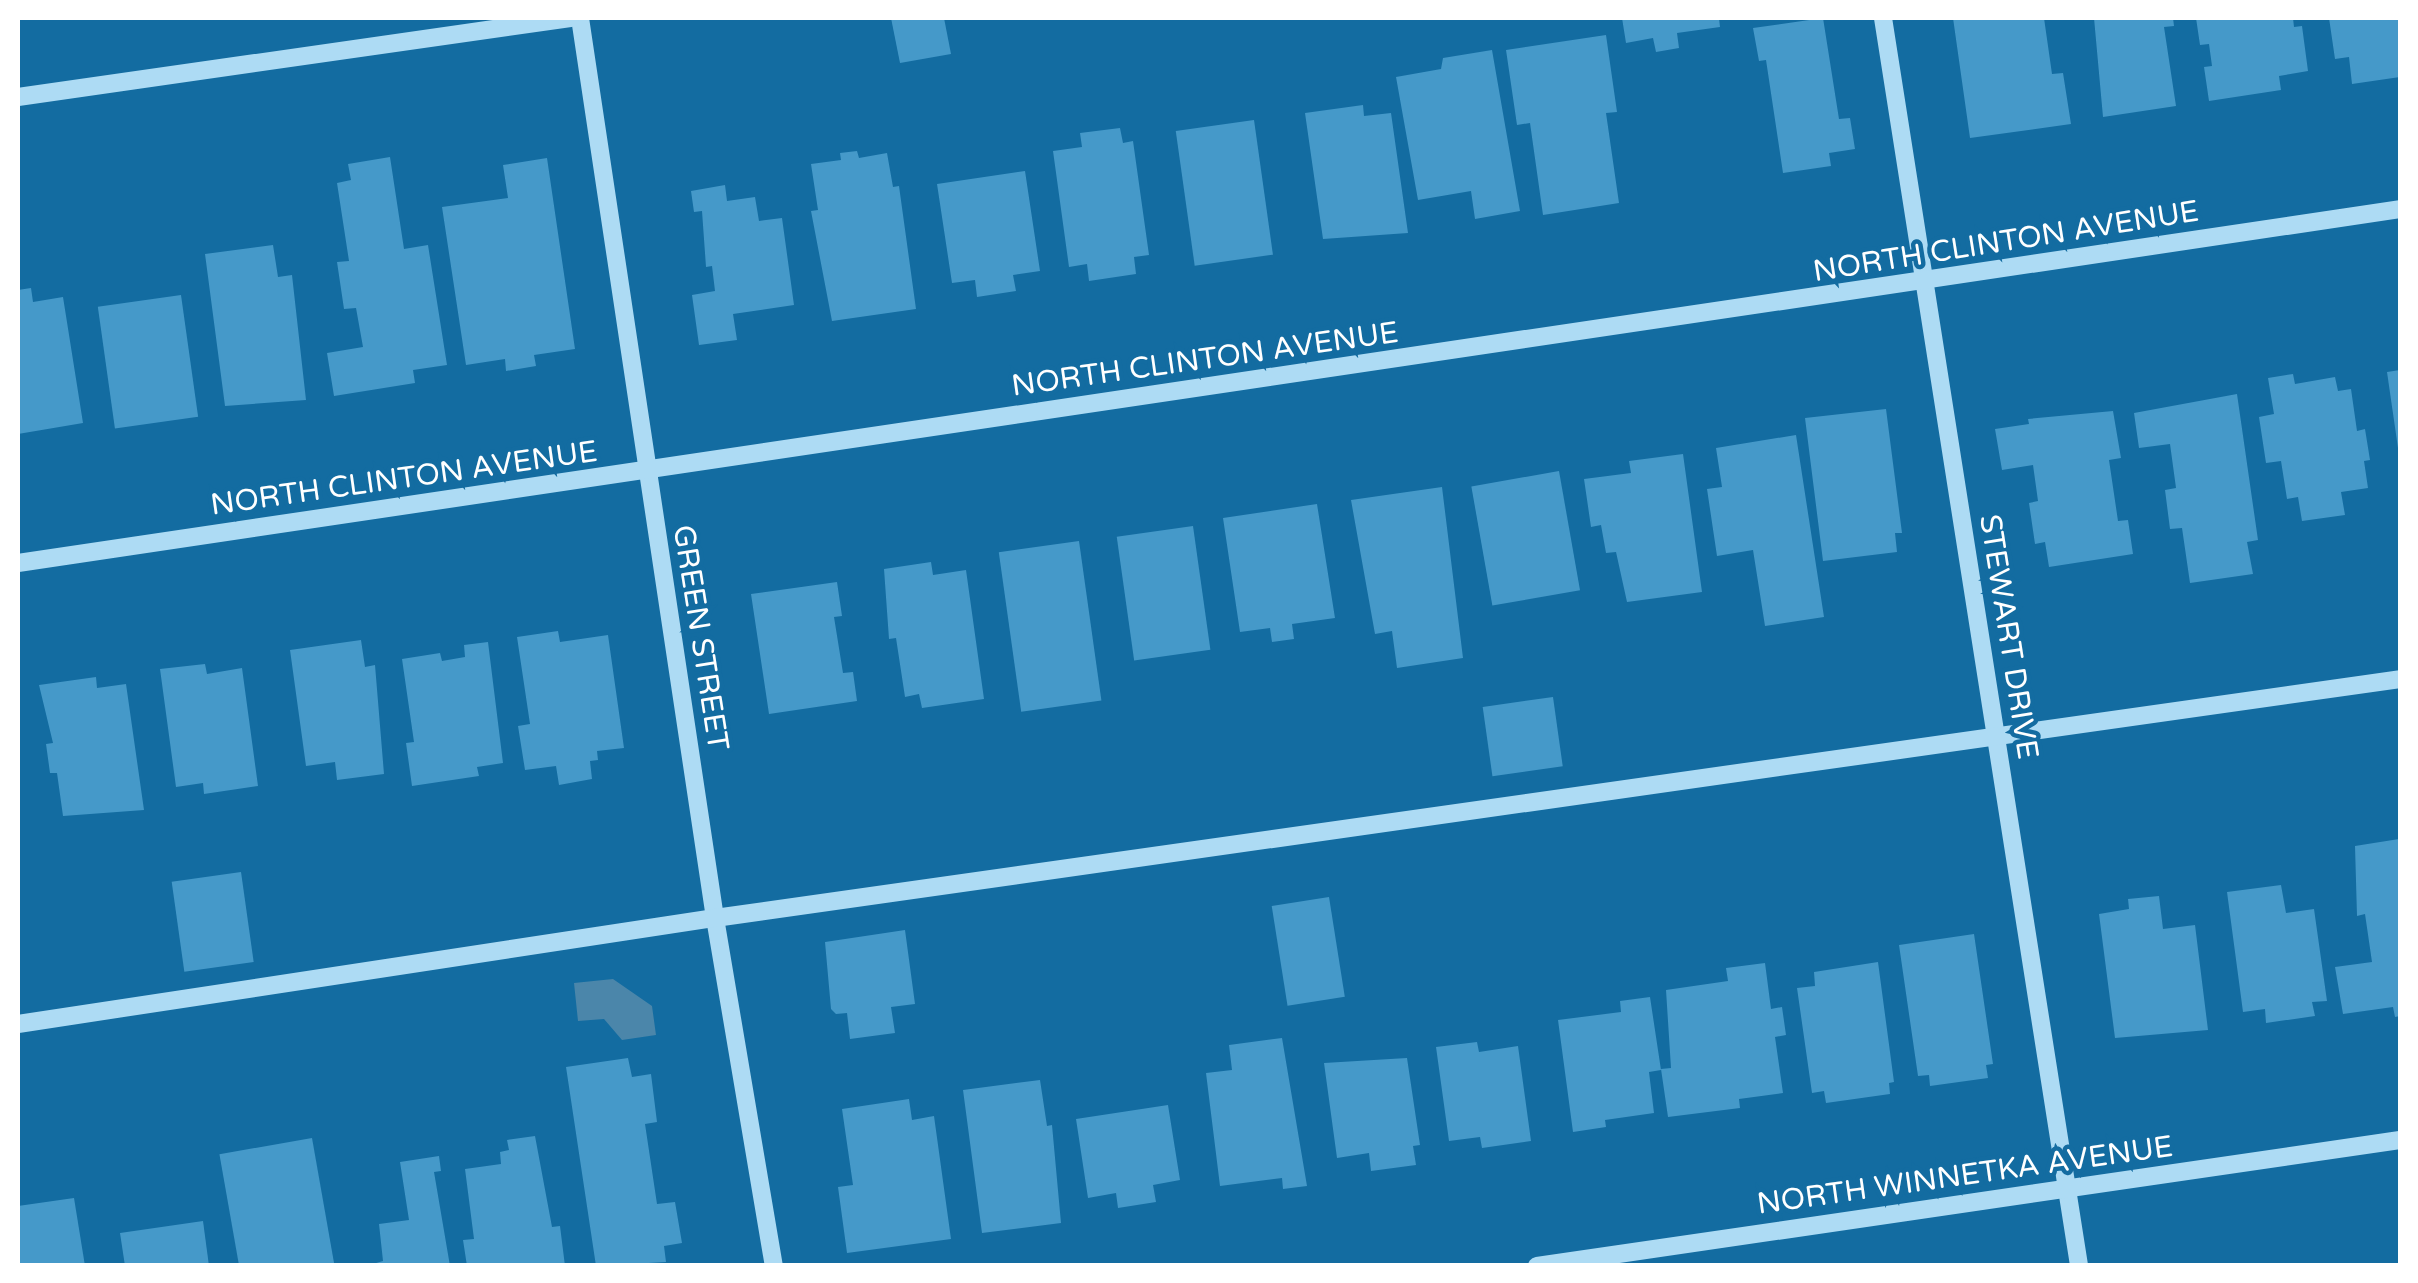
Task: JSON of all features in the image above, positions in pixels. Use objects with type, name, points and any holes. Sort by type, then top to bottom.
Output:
[{"type":"street","points":[[18,97],[570,18]]},
{"type":"street","name":"GREEN STREET","points":[[580,18],[715,918],[774,1266]]},
{"type":"street","name":"STEWART DRIVE","points":[[1883,18],[2078,1266]]},
{"type":"street","name":"NORTH CLINTON AVENUE","points":[[18,562],[1923,283],[2400,209]]},
{"type":"street","points":[[18,1024],[715,918],[2400,679]]},
{"type":"street","name":"NORTH WINNETKA AVENUE","points":[[1537,1266],[2400,1140]]},
{"type":"water","points":[[613,979],[652,1006],[656,1035],[622,1040],[604,1019],[578,1021],[574,983]]},
{"type":"building","points":[[891,18],[944,18],[951,54],[900,63]]},
{"type":"building","points":[[1622,18],[1719,18],[1720,27],[1677,33],[1679,48],[1656,52],[1653,38],[1626,43]]},
{"type":"building","points":[[1823,18],[1839,119],[1850,118],[1855,149],[1829,153],[1831,166],[1783,173],[1766,60],[1759,61],[1753,28]]},
{"type":"building","points":[[1953,18],[2044,18],[2052,74],[2063,73],[2071,124],[1970,138]]},
{"type":"building","points":[[2094,18],[2173,18],[2174,26],[2164,27],[2176,106],[2103,117]]},
{"type":"building","points":[[2196,18],[2293,18],[2294,27],[2302,26],[2308,71],[2279,76],[2281,90],[2209,101],[2204,67],[2212,66],[2209,44],[2200,45]]},
{"type":"building","points":[[2329,18],[2400,18],[2400,77],[2352,84],[2349,57],[2335,59]]},
{"type":"building","points":[[1606,35],[1617,112],[1606,113],[1619,203],[1543,215],[1530,123],[1517,125],[1506,50]]},
{"type":"building","points":[[1492,50],[1520,211],[1475,219],[1471,191],[1418,200],[1396,77],[1441,69],[1443,58]]},
{"type":"building","points":[[1363,105],[1364,116],[1391,113],[1408,233],[1323,239],[1305,113]]},
{"type":"building","points":[[1254,120],[1273,255],[1195,266],[1176,131]]},
{"type":"building","points":[[1120,128],[1123,143],[1133,141],[1149,255],[1134,257],[1136,274],[1089,281],[1087,264],[1069,267],[1053,151],[1082,147],[1080,133]]},
{"type":"building","points":[[857,151],[859,158],[887,153],[893,187],[899,186],[916,309],[832,321],[811,211],[818,210],[811,164],[841,160],[840,153]]},
{"type":"building","points":[[390,157],[404,249],[428,245],[447,365],[413,370],[415,383],[334,396],[327,353],[363,347],[356,308],[344,309],[337,262],[349,261],[337,183],[351,180],[348,164]]},
{"type":"building","points":[[547,158],[575,349],[534,355],[536,366],[506,371],[505,359],[466,365],[442,207],[508,198],[503,165]]},
{"type":"building","points":[[1025,171],[1040,271],[1013,275],[1016,291],[977,297],[975,280],[952,283],[937,184]]},
{"type":"building","points":[[725,185],[727,201],[755,197],[759,221],[782,218],[794,305],[733,314],[737,340],[699,345],[692,295],[715,291],[712,266],[706,267],[702,211],[694,212],[691,191]]},
{"type":"building","points":[[273,245],[278,277],[292,275],[306,400],[225,406],[205,254]]},
{"type":"building","points":[[31,288],[33,302],[63,297],[83,423],[18,434],[18,290]]},
{"type":"building","points":[[181,295],[198,417],[115,428],[98,307]]},
{"type":"building","points":[[2400,370],[2400,448],[2398,448],[2387,372]]},
{"type":"building","points":[[2293,374],[2295,384],[2335,377],[2338,391],[2351,389],[2357,431],[2365,429],[2370,460],[2364,461],[2368,488],[2341,492],[2345,515],[2302,521],[2298,497],[2287,499],[2281,461],[2266,463],[2259,417],[2274,414],[2268,378]]},
{"type":"building","points":[[2237,394],[2258,540],[2247,542],[2253,574],[2190,583],[2182,528],[2170,529],[2165,490],[2176,488],[2170,444],[2139,448],[2134,413]]},
{"type":"building","points":[[1886,409],[1902,533],[1895,533],[1897,552],[1823,561],[1805,418]]},
{"type":"building","points":[[2113,411],[2121,458],[2109,460],[2118,521],[2128,520],[2133,554],[2049,567],[2045,542],[2035,544],[2029,503],[2038,501],[2033,465],[2002,470],[1995,429],[2029,424],[2028,419]]},
{"type":"building","points":[[1796,435],[1824,617],[1765,626],[1753,550],[1717,556],[1707,489],[1722,487],[1716,448]]},
{"type":"building","points":[[1683,454],[1702,592],[1627,602],[1616,552],[1606,553],[1601,525],[1591,527],[1584,479],[1631,473],[1629,461]]},
{"type":"building","points":[[1559,471],[1580,590],[1492,606],[1471,486]]},
{"type":"building","points":[[1442,487],[1463,658],[1397,668],[1392,631],[1375,634],[1351,500]]},
{"type":"building","points":[[1317,504],[1335,618],[1292,624],[1294,639],[1272,642],[1270,628],[1240,632],[1223,518]]},
{"type":"building","points":[[1193,526],[1210,650],[1134,660],[1117,537]]},
{"type":"building","points":[[1079,541],[1101,700],[1021,712],[999,552]]},
{"type":"building","points":[[931,562],[933,575],[966,570],[984,699],[922,708],[919,694],[905,697],[896,638],[889,639],[884,569]]},
{"type":"building","points":[[837,582],[842,616],[834,617],[843,673],[853,672],[857,701],[769,714],[751,594]]},
{"type":"building","points":[[558,631],[560,642],[608,635],[624,748],[597,751],[598,760],[590,761],[592,779],[559,785],[556,766],[525,770],[518,726],[530,724],[517,637]]},
{"type":"building","points":[[361,640],[365,667],[375,665],[384,774],[337,780],[335,762],[306,766],[290,650]]},
{"type":"building","points":[[488,642],[503,763],[477,767],[479,776],[412,786],[406,743],[414,742],[402,659],[440,653],[442,661],[465,657],[464,645]]},
{"type":"building","points":[[205,664],[207,674],[242,668],[258,786],[204,794],[203,783],[176,787],[160,669]]},
{"type":"building","points":[[96,677],[97,688],[126,684],[144,810],[63,816],[57,773],[50,773],[46,744],[53,743],[39,685]]},
{"type":"building","points":[[1553,697],[1563,766],[1492,776],[1483,707]]},
{"type":"building","points":[[2399,839],[2400,1016],[2395,1017],[2393,1007],[2343,1014],[2335,967],[2372,962],[2365,914],[2357,916],[2355,846]]},
{"type":"building","points":[[241,872],[254,962],[184,972],[172,882]]},
{"type":"building","points":[[2281,885],[2286,913],[2314,909],[2327,1001],[2312,1002],[2315,1016],[2266,1023],[2265,1009],[2243,1012],[2227,892]]},
{"type":"building","points":[[2159,896],[2163,929],[2195,925],[2208,1030],[2115,1038],[2099,914],[2129,909],[2128,899]]},
{"type":"building","points":[[1329,897],[1345,997],[1288,1006],[1272,906]]},
{"type":"building","points":[[905,930],[915,1004],[891,1007],[895,1033],[850,1039],[847,1013],[836,1014],[831,1009],[825,942]]},
{"type":"building","points":[[1974,934],[1993,1064],[1986,1065],[1988,1078],[1930,1086],[1929,1075],[1918,1076],[1899,945]]},
{"type":"building","points":[[1878,962],[1894,1082],[1889,1083],[1890,1094],[1826,1103],[1824,1091],[1812,1093],[1797,988],[1815,986],[1814,972]]},
{"type":"building","points":[[1765,963],[1771,1009],[1782,1007],[1786,1035],[1775,1037],[1783,1093],[1739,1099],[1740,1108],[1668,1117],[1661,1069],[1671,1068],[1666,990],[1728,981],[1726,968]]},
{"type":"building","points":[[1650,997],[1661,1070],[1649,1072],[1654,1113],[1605,1120],[1606,1127],[1573,1132],[1558,1020],[1621,1012],[1620,1001]]},
{"type":"building","points":[[1282,1038],[1307,1186],[1283,1189],[1282,1178],[1220,1186],[1206,1073],[1232,1070],[1229,1045]]},
{"type":"building","points":[[1477,1042],[1479,1052],[1518,1046],[1531,1141],[1482,1148],[1480,1137],[1449,1141],[1436,1047]]},
{"type":"building","points":[[628,1058],[632,1077],[651,1074],[657,1122],[645,1124],[657,1204],[675,1202],[682,1243],[664,1246],[666,1262],[596,1266],[566,1067]]},
{"type":"building","points":[[1407,1058],[1420,1145],[1413,1146],[1416,1165],[1371,1171],[1369,1153],[1337,1158],[1324,1063]]},
{"type":"building","points":[[1040,1080],[1047,1126],[1052,1125],[1061,1223],[982,1233],[963,1090]]},
{"type":"building","points":[[909,1099],[912,1120],[934,1116],[951,1239],[847,1253],[838,1187],[853,1185],[842,1109]]},
{"type":"building","points":[[1168,1105],[1180,1180],[1153,1185],[1156,1202],[1118,1208],[1116,1193],[1088,1198],[1076,1119]]},
{"type":"building","points":[[535,1136],[552,1227],[560,1226],[565,1266],[467,1266],[463,1240],[474,1239],[465,1169],[501,1164],[500,1152],[509,1150],[507,1140]]},
{"type":"building","points":[[312,1138],[335,1266],[239,1266],[219,1154]]},
{"type":"building","points":[[439,1156],[441,1171],[434,1172],[450,1266],[366,1266],[383,1261],[379,1224],[409,1220],[400,1162]]},
{"type":"building","points":[[74,1198],[85,1266],[18,1266],[18,1206]]},
{"type":"building","points":[[203,1221],[209,1266],[125,1266],[120,1233]]}]
